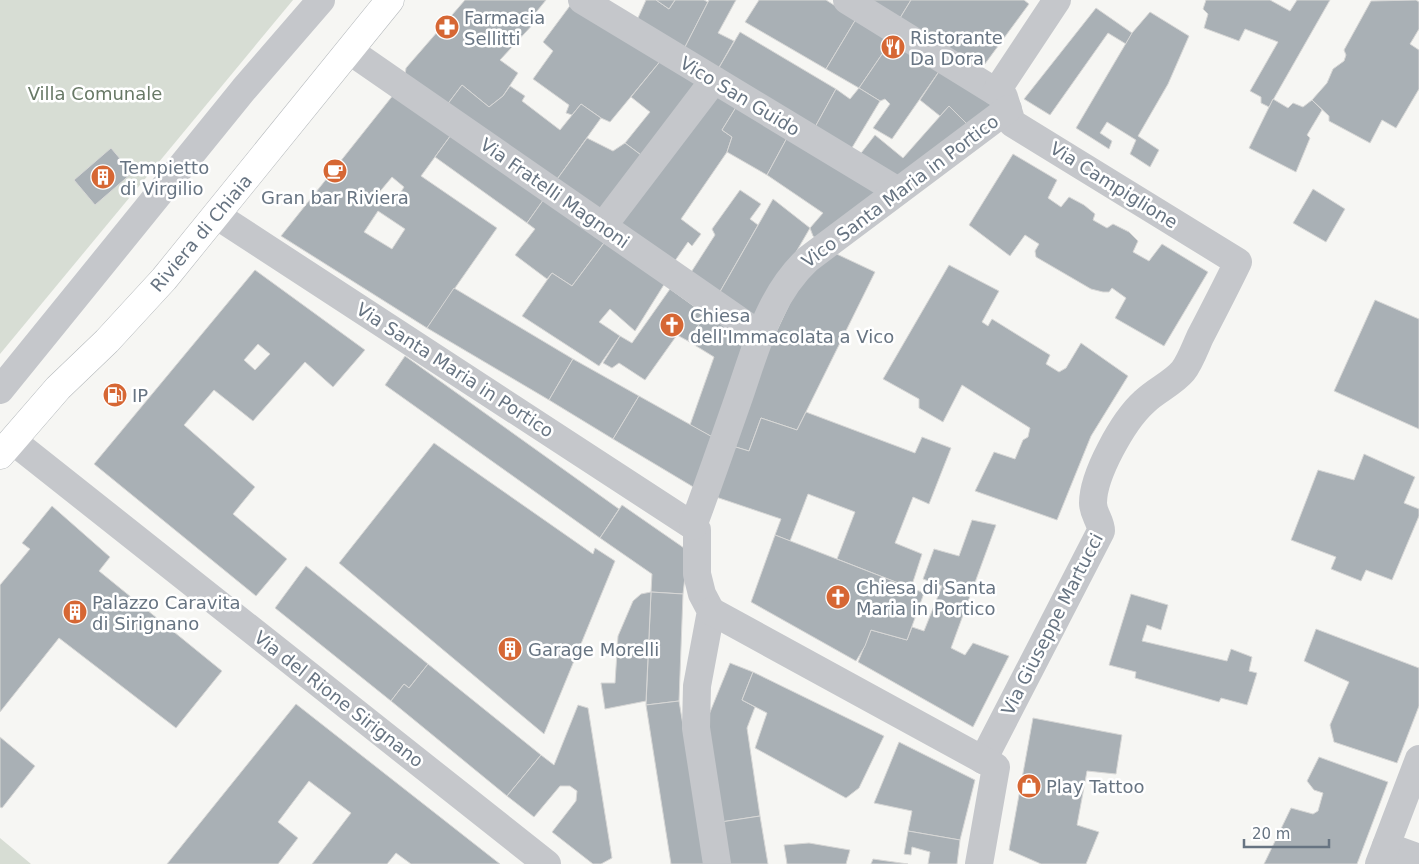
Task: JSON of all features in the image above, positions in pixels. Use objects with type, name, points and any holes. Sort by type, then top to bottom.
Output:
[{"type":"main road","name":"Riviera di Chiaia","points":[[6,448],[58,388],[107,341],[164,279],[390,0]]},
{"type":"street","points":[[0,390],[244,89],[321,0]]},
{"type":"street","name":"Vico San Guido","points":[[582,0],[898,191]]},
{"type":"street","points":[[846,0],[1003,99]]},
{"type":"street","name":"Vico Santa Maria in Portico","points":[[693,526],[760,335],[779,295],[797,269],[808,259],[898,191],[1003,99],[1057,0]]},
{"type":"street","name":"Via Fratelli Magnoni","points":[[350,51],[760,335]]},
{"type":"street","points":[[603,226],[714,80]]},
{"type":"street","name":"Via Campiglione","points":[[1003,99],[1012,122],[1238,262]]},
{"type":"street","name":"Via Santa Maria in Portico","points":[[216,215],[693,526]]},
{"type":"street","name":"Via Giuseppe Martucci","points":[[983,760],[1101,532],[1101,526],[1093,511],[1093,497],[1096,482],[1113,445],[1125,425],[1144,402],[1168,385],[1184,370],[1238,262]]},
{"type":"street","name":"Via del Rione Sirignano","points":[[6,448],[547,864]]},
{"type":"street","points":[[693,526],[697,530],[698,535],[696,568],[700,588],[711,612],[697,686],[696,728],[717,864]]},
{"type":"street","points":[[711,612],[996,767],[979,864]]},
{"type":"street","points":[[1419,759],[1382,855],[1419,858]]},
{"type":"green space","name":"Villa Comunale","points":[[0,0],[293,0],[0,354]]},
{"type":"green space","points":[[0,838],[31,864],[0,864]]},
{"type":"building","points":[[465,0],[546,0],[533,16],[537,20],[500,60],[518,73],[503,96],[489,107],[462,85],[447,105],[405,75],[406,68]]},
{"type":"building","points":[[646,0],[656,0],[669,9],[675,0],[704,0],[708,2],[685,47],[637,20]]},
{"type":"building","points":[[656,0],[675,0],[669,9]]},
{"type":"building","points":[[709,0],[736,0],[718,33],[734,41],[717,71],[685,47]]},
{"type":"building","points":[[759,0],[826,0],[856,19],[826,69],[745,22]]},
{"type":"building","points":[[860,0],[911,0],[897,23]]},
{"type":"building","points":[[911,0],[1024,0],[1029,4],[979,72],[897,23]]},
{"type":"building","points":[[1206,0],[1270,0],[1290,11],[1297,0],[1330,0],[1269,107],[1261,103],[1261,97],[1250,91],[1278,42],[1245,29],[1239,41],[1204,28],[1208,14],[1203,9]]},
{"type":"building","points":[[1416,0],[1419,2],[1419,29],[1410,44],[1419,50],[1419,89],[1396,128],[1382,120],[1370,143],[1329,121],[1329,116],[1312,100],[1327,83],[1333,69],[1344,61],[1346,55],[1344,50],[1371,1]]},
{"type":"building","points":[[572,3],[662,59],[610,122],[581,104],[572,115],[566,113],[569,105],[533,79],[553,51],[543,42]]},
{"type":"building","points":[[1096,8],[1132,33],[1126,44],[1108,33],[1050,115],[1024,99]]},
{"type":"building","points":[[1150,12],[1189,36],[1168,84],[1138,136],[1159,150],[1150,167],[1130,154],[1136,140],[1107,122],[1100,133],[1112,141],[1109,149],[1076,128],[1132,33]]},
{"type":"building","points":[[856,19],[891,41],[859,88],[826,69]]},
{"type":"building","points":[[740,32],[836,89],[814,129],[717,71]]},
{"type":"building","points":[[891,41],[940,70],[892,139],[873,128],[890,104],[885,99],[880,101],[859,88]]},
{"type":"building","points":[[662,59],[703,84],[645,158],[625,143],[650,112],[631,97]]},
{"type":"building","points":[[940,70],[997,105],[971,128],[949,106],[940,116],[920,100]]},
{"type":"building","points":[[462,85],[489,107],[503,96],[510,86],[525,96],[522,101],[560,130],[581,104],[601,118],[555,182],[447,105]]},
{"type":"building","points":[[859,88],[880,101],[850,151],[814,129],[836,89],[850,99]]},
{"type":"building","points":[[715,90],[738,104],[722,130],[732,137],[727,152],[681,219],[701,234],[692,246],[688,242],[672,265],[615,224]]},
{"type":"building","points":[[394,94],[451,135],[421,176],[497,228],[427,328],[281,236]],"holes":[[[392,177],[404,187],[393,205],[377,195]],[[378,211],[405,229],[392,249],[364,232]]]},
{"type":"building","points":[[1273,99],[1288,108],[1293,103],[1303,107],[1312,100],[1322,110],[1307,135],[1310,138],[1296,172],[1249,148]]},
{"type":"building","points":[[738,104],[788,136],[767,175],[727,152],[732,137],[722,130]]},
{"type":"building","points":[[949,106],[971,128],[900,183],[858,157],[875,135],[903,158]]},
{"type":"building","points":[[451,135],[544,199],[527,223],[435,157]]},
{"type":"building","points":[[788,136],[883,193],[820,241],[813,236],[810,228],[823,213],[767,175]]},
{"type":"building","points":[[587,138],[613,151],[625,143],[645,158],[602,215],[555,182]]},
{"type":"building","name":"Tempietto di Virgilio","points":[[111,148],[132,173],[95,205],[74,180]]},
{"type":"building","points":[[1013,154],[1057,180],[1048,198],[1061,207],[1069,197],[1084,205],[1095,214],[1093,220],[1107,228],[1113,224],[1129,232],[1138,241],[1133,252],[1149,261],[1162,244],[1208,272],[1164,346],[1115,318],[1126,298],[1112,288],[1109,292],[1091,289],[1036,257],[1035,251],[1039,244],[1025,235],[1010,256],[969,225]]},
{"type":"building","points":[[1313,189],[1345,209],[1326,242],[1293,223]]},
{"type":"building","points":[[740,190],[761,204],[750,219],[758,225],[717,297],[688,277],[715,235],[712,229]]},
{"type":"building","points":[[544,199],[604,243],[572,286],[552,273],[547,279],[515,255],[535,229],[527,223]]},
{"type":"building","points":[[773,199],[810,228],[755,323],[717,297]]},
{"type":"building","points":[[604,243],[665,283],[635,331],[610,309],[599,322],[620,336],[599,366],[522,316],[552,273],[572,286]]},
{"type":"building","points":[[828,250],[875,272],[797,430],[761,418],[749,451],[729,445],[747,394],[796,290]]},
{"type":"building","points":[[949,265],[999,291],[982,322],[988,326],[992,319],[1050,355],[1046,364],[1059,372],[1066,368],[1081,343],[1128,376],[1091,436],[1057,520],[975,491],[994,452],[1015,459],[1023,440],[1028,437],[1030,428],[962,385],[943,422],[919,408],[919,399],[883,379]]},
{"type":"building","points":[[255,270],[365,350],[333,387],[305,362],[253,421],[214,390],[184,425],[255,487],[233,514],[287,559],[256,596],[94,464]],"holes":[[[258,344],[270,354],[255,370],[244,360]]]},
{"type":"building","points":[[454,288],[573,359],[549,400],[427,328]]},
{"type":"building","name":"Chiesa dell'Immacolata a Vico","points":[[670,289],[706,315],[688,341],[677,335],[645,380],[619,363],[612,368],[603,363],[620,336],[632,343]]},
{"type":"building","points":[[1375,300],[1419,319],[1419,429],[1334,391]]},
{"type":"building","points":[[706,314],[744,340],[716,439],[690,425],[714,357],[688,341]]},
{"type":"building","points":[[405,356],[619,509],[600,538],[385,385]]},
{"type":"building","points":[[573,359],[639,396],[613,439],[549,400]]},
{"type":"building","points":[[639,396],[716,439],[700,491],[613,439]]},
{"type":"building","points":[[806,412],[915,453],[922,437],[951,448],[929,504],[913,497],[895,543],[922,554],[911,588],[837,559],[855,512],[808,494],[790,541],[775,535],[781,519],[713,496],[729,445],[749,451],[761,418],[797,430]]},
{"type":"building","name":"Garage Morelli","points":[[434,443],[593,554],[595,548],[615,561],[544,734],[339,563]]},
{"type":"building","points":[[1364,454],[1415,477],[1404,503],[1419,509],[1419,516],[1392,580],[1366,570],[1361,581],[1331,569],[1336,557],[1291,540],[1318,470],[1354,480]]},
{"type":"building","points":[[622,505],[684,548],[687,559],[683,594],[651,592],[652,574],[600,538]]},
{"type":"building","name":"Palazzo Caravita di Sirignano","points":[[52,506],[110,557],[99,571],[222,671],[176,728],[59,638],[0,712],[0,585],[30,549],[22,543]]},
{"type":"building","points":[[972,520],[996,525],[951,648],[965,655],[973,643],[1009,656],[973,727],[858,662],[871,630],[907,640],[912,627],[924,631],[942,586],[923,579],[934,549],[959,556]]},
{"type":"building","name":"Chiesa di Santa Maria in Portico","points":[[775,535],[924,593],[907,640],[871,630],[865,646],[856,661],[751,602]]},
{"type":"building","points":[[306,566],[428,664],[409,688],[404,684],[391,701],[275,608]]},
{"type":"building","points":[[651,592],[683,594],[679,701],[646,705]]},
{"type":"building","points":[[651,592],[646,701],[605,709],[601,683],[615,683],[618,636],[633,601],[641,594]]},
{"type":"building","points":[[1131,594],[1168,605],[1161,630],[1147,625],[1142,641],[1227,661],[1231,649],[1252,657],[1249,671],[1257,673],[1247,705],[1221,698],[1219,702],[1135,678],[1136,672],[1109,665]]},
{"type":"building","points":[[1316,629],[1419,668],[1419,706],[1397,763],[1334,742],[1330,725],[1349,682],[1304,661]]},
{"type":"building","points":[[730,663],[753,672],[742,700],[755,707],[747,728],[760,816],[721,822],[706,722]]},
{"type":"building","points":[[428,664],[541,755],[507,796],[391,701],[404,684],[409,688]]},
{"type":"building","points":[[753,672],[884,736],[859,788],[846,798],[755,748],[767,713],[742,700]]},
{"type":"building","points":[[679,701],[706,864],[671,864],[646,705]]},
{"type":"building","points":[[296,704],[500,864],[411,864],[396,853],[387,864],[312,864],[351,813],[309,781],[278,822],[298,838],[278,864],[167,864]]},
{"type":"building","points":[[578,705],[588,708],[612,858],[601,864],[593,864],[552,832],[576,801],[577,791],[570,786],[560,786],[534,817],[507,796],[541,755],[554,765]]},
{"type":"building","points":[[1033,718],[1122,735],[1116,774],[1087,771],[1077,825],[1099,832],[1086,864],[1041,864],[1009,850]]},
{"type":"building","points":[[0,737],[35,766],[2,808],[0,807]]},
{"type":"building","points":[[899,742],[975,780],[960,840],[908,831],[912,811],[874,803]]},
{"type":"building","points":[[1319,757],[1388,782],[1357,864],[1264,864],[1291,808],[1313,814],[1318,811],[1323,793],[1314,790],[1307,781]]},
{"type":"building","points":[[760,816],[768,864],[728,864],[721,822]]},
{"type":"building","points":[[908,831],[960,840],[957,864],[928,864],[930,852],[912,847],[911,855],[904,854]]},
{"type":"building","points":[[809,843],[850,850],[846,864],[787,864],[784,845]]},
{"type":"building","points":[[873,859],[908,864],[871,864]]},
{"type":"place","name":"Farmacia Sellitti","points":[[447,27]]},
{"type":"place","name":"Ristorante Da Dora","points":[[893,47]]},
{"type":"place","name":"Gran bar Riviera","points":[[335,171]]},
{"type":"place","name":"Tempietto di Virgilio","points":[[103,177]]},
{"type":"place","name":"Chiesa dell'Immacolata a Vico","points":[[672,325]]},
{"type":"place","name":"IP","points":[[115,395]]},
{"type":"place","name":"Chiesa di Santa Maria in Portico","points":[[838,597]]},
{"type":"place","name":"Palazzo Caravita di Sirignano","points":[[75,612]]},
{"type":"place","name":"Garage Morelli","points":[[510,649]]},
{"type":"place","name":"Play Tattoo","points":[[1029,786]]}]
